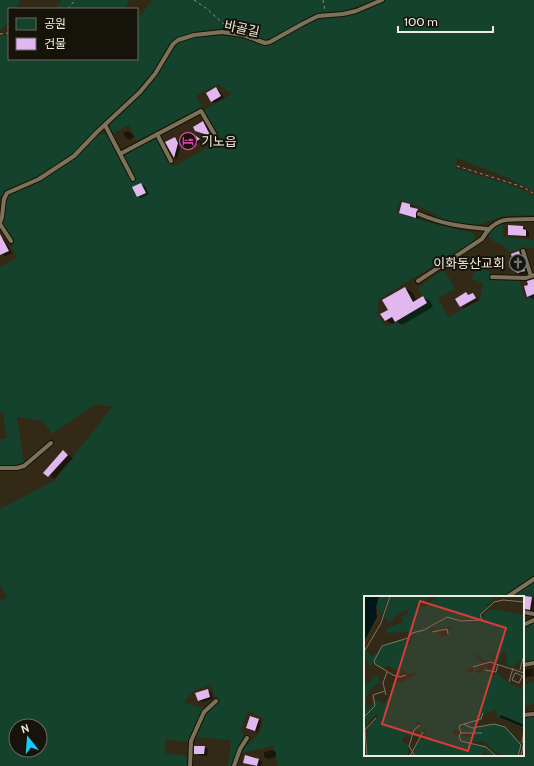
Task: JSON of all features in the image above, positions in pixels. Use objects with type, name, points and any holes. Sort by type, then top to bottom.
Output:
[{"type":"lane","name":"바골길","points":[[11,241],[0,224],[4,199],[7,193],[39,179],[74,156],[148,83],[162,64],[173,44],[178,40],[203,33],[232,33],[264,43],[270,42],[318,16],[343,14],[356,11],[382,0]]},
{"type":"lane","points":[[120,154],[201,111],[215,135]]},
{"type":"lane","points":[[105,125],[133,179]]},
{"type":"lane","points":[[157,134],[171,161]]},
{"type":"lane","points":[[419,214],[444,223],[468,228],[488,229]]},
{"type":"lane","points":[[418,281],[482,239],[488,229],[496,222],[504,220],[534,220]]},
{"type":"lane","points":[[492,277],[526,278],[532,276],[523,251]]},
{"type":"lane","points":[[0,468],[17,468],[24,466],[51,443]]},
{"type":"lane","points":[[509,596],[529,584],[534,579]]},
{"type":"lane","points":[[524,612],[534,614]]},
{"type":"lane","points":[[524,625],[534,620]]},
{"type":"lane","points":[[524,665],[534,663]]},
{"type":"lane","points":[[190,766],[191,741],[204,712],[216,701]]},
{"type":"lane","points":[[524,715],[534,714]]},
{"type":"lane","points":[[234,766],[240,749],[247,738]]},
{"type":"path","points":[[69,8],[75,0]]},
{"type":"path","points":[[194,0],[206,8],[232,33]]},
{"type":"path","points":[[323,0],[326,15]]},
{"type":"path","points":[[457,166],[523,187],[534,194]]},
{"type":"green space","points":[[0,0],[21,0],[17,8],[8,8],[8,22],[0,31]]},
{"type":"green space","points":[[62,0],[130,0],[125,8],[56,8]]},
{"type":"green space","points":[[152,0],[376,0],[343,11],[316,14],[270,39],[265,40],[235,31],[225,30],[193,33],[177,39],[171,43],[160,63],[141,88],[77,151],[39,178],[6,192],[0,197],[0,36],[8,35],[8,60],[138,60],[138,19]]},
{"type":"green space","points":[[386,0],[534,0],[534,191],[508,178],[457,158],[455,168],[513,186],[534,196],[534,215],[503,216],[475,226],[468,226],[442,221],[436,218],[437,215],[421,207],[400,200],[396,213],[472,233],[475,235],[475,239],[471,243],[379,299],[377,313],[386,327],[427,303],[418,288],[444,269],[455,289],[438,298],[448,317],[480,300],[483,283],[472,279],[473,275],[484,259],[496,253],[489,258],[488,261],[490,276],[489,280],[519,279],[525,299],[534,297],[534,577],[528,583],[506,596],[364,596],[364,756],[524,756],[524,717],[534,716],[534,766],[278,766],[273,746],[241,753],[245,747],[258,735],[262,726],[263,718],[248,711],[241,730],[245,738],[232,766],[228,766],[231,740],[195,737],[205,714],[218,702],[210,685],[195,690],[185,700],[185,703],[204,708],[188,742],[166,739],[165,753],[187,756],[187,766],[0,766],[0,602],[7,596],[0,586],[0,509],[54,481],[112,407],[96,404],[52,434],[43,421],[17,417],[24,463],[14,466],[0,466],[0,439],[7,438],[3,412],[0,413],[0,267],[17,258],[11,246],[14,243],[3,225],[7,196],[49,176],[70,161],[86,144],[101,134],[106,134],[108,136],[132,182],[136,179],[124,155],[156,137],[173,167],[221,140],[204,110],[232,94],[218,84],[196,96],[202,107],[137,141],[129,125],[113,133],[110,129],[111,122],[150,84],[164,65],[174,45],[179,41],[196,36],[223,34],[234,35],[260,44],[272,44],[302,25],[319,18],[345,16],[357,13]]},
{"type":"green space","points":[[503,223],[503,237],[534,240],[534,248],[525,247],[510,252],[503,245],[494,242],[487,233],[496,224]]},
{"type":"green space","points":[[534,581],[534,595],[532,597],[512,596]]},
{"type":"green space","points":[[534,622],[534,662],[524,664],[524,627]]},
{"type":"green space","points":[[534,682],[534,703],[524,708],[524,685]]},
{"type":"building","points":[[216,87],[221,96],[211,102],[206,93]]},
{"type":"building","points":[[203,121],[211,136],[195,131],[193,127]]},
{"type":"building","points":[[193,134],[200,139],[182,148],[182,140]]},
{"type":"building","points":[[175,137],[178,143],[174,158],[165,142]]},
{"type":"building","points":[[141,183],[146,193],[137,197],[132,187]]},
{"type":"building","points":[[402,202],[410,204],[410,207],[418,209],[416,218],[399,213]]},
{"type":"building","points":[[508,225],[523,226],[523,229],[526,230],[526,236],[508,235]]},
{"type":"building","points":[[0,234],[9,251],[0,255]]},
{"type":"building","points":[[519,251],[525,271],[517,273],[511,254]]},
{"type":"building","points":[[534,279],[534,294],[527,297],[524,286],[528,285],[527,281]]},
{"type":"building","points":[[405,287],[413,302],[423,296],[427,303],[395,322],[392,317],[385,321],[380,314],[388,310],[382,300]]},
{"type":"building","points":[[466,292],[468,295],[473,293],[476,298],[460,307],[455,299]]},
{"type":"building","points":[[63,450],[68,455],[48,477],[43,473]]},
{"type":"building","points":[[525,596],[532,597],[530,610],[524,609]]},
{"type":"building","points":[[208,689],[210,697],[198,701],[195,693]]},
{"type":"building","points":[[250,716],[259,719],[255,731],[246,728]]},
{"type":"building","points":[[194,746],[205,746],[204,754],[194,754]]},
{"type":"building","points":[[245,755],[259,759],[257,766],[243,763]]},
{"type":"place","name":"기노읍","points":[[188,141]]},
{"type":"place","name":"이화동산교회","points":[[518,263]]}]
